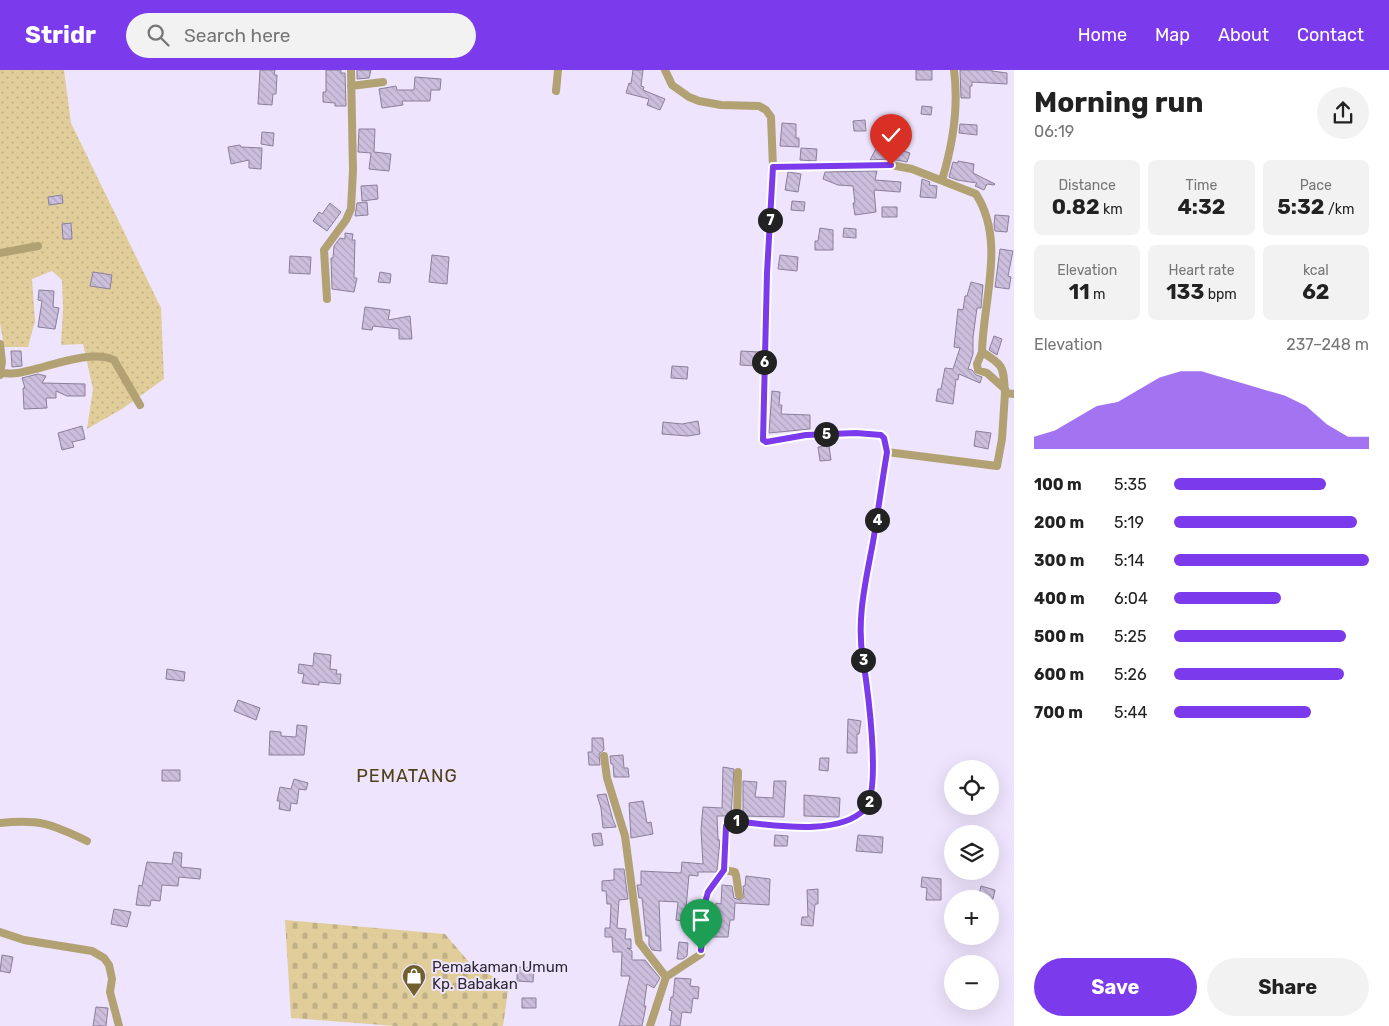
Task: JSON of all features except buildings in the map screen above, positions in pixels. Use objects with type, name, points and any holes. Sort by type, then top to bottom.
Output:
[{"type":"street","points":[[327,299],[324,250],[351,210],[353,170],[351,70]]},
{"type":"street","points":[[556,92],[558,70]]},
{"type":"street","points":[[650,1026],[666,977],[701,954],[704,912],[708,892],[724,870],[726,826],[728,822],[828,826],[852,818],[866,808],[869,803],[872,777],[872,730],[860,626],[887,452],[884,438],[881,435],[856,433],[820,434],[766,442],[763,440],[767,282],[773,167],[772,124],[766,110],[759,106],[721,105],[694,99],[672,85],[665,70]]},
{"type":"street","points":[[942,180],[954,127],[957,102],[954,70]]},
{"type":"street","points":[[351,86],[383,82]]},
{"type":"street","points":[[773,167],[891,165],[912,169],[976,194],[982,203],[992,247],[982,352],[977,364],[978,370],[987,373],[1005,391],[1014,394]]},
{"type":"street","points":[[0,253],[38,246]]},
{"type":"street","points":[[0,344],[1,374],[18,373],[60,362],[94,357],[114,360],[140,405]]},
{"type":"street","points":[[887,452],[997,466],[1002,439],[1005,391],[1003,370],[997,361],[982,352]]},
{"type":"street","points":[[604,756],[607,778],[625,836],[638,942],[666,977]]},
{"type":"street","points":[[737,821],[738,772]]},
{"type":"street","points":[[0,823],[42,822],[64,829],[87,841]]},
{"type":"street","points":[[724,870],[734,872],[736,875],[739,895]]},
{"type":"street","points":[[0,932],[24,940],[92,951],[104,958],[112,979],[110,992],[119,1026]]},
{"type":"green space","points":[[0,70],[64,70],[71,123],[161,308],[164,379],[122,409],[87,429],[93,389],[83,344],[61,345],[62,280],[52,271],[32,279],[35,321],[28,347],[4,347],[0,323]]},
{"type":"green space","points":[[285,920],[445,934],[474,968],[509,983],[503,1026],[396,1026],[291,1018]]},
{"type":"place","name":"Pemakaman Umum Kp. Babakan","points":[[414,997]]},
{"type":"district","name":"PEMATANG","points":[[407,776]]},
{"type":"route","points":[[701,950],[704,912],[708,892],[724,870],[726,826],[728,822],[828,826],[847,821],[866,808],[869,803],[872,777],[872,730],[860,640],[860,626],[887,452],[884,438],[881,435],[856,433],[806,435],[766,442],[763,440],[767,273],[773,167],[891,165]]}]
